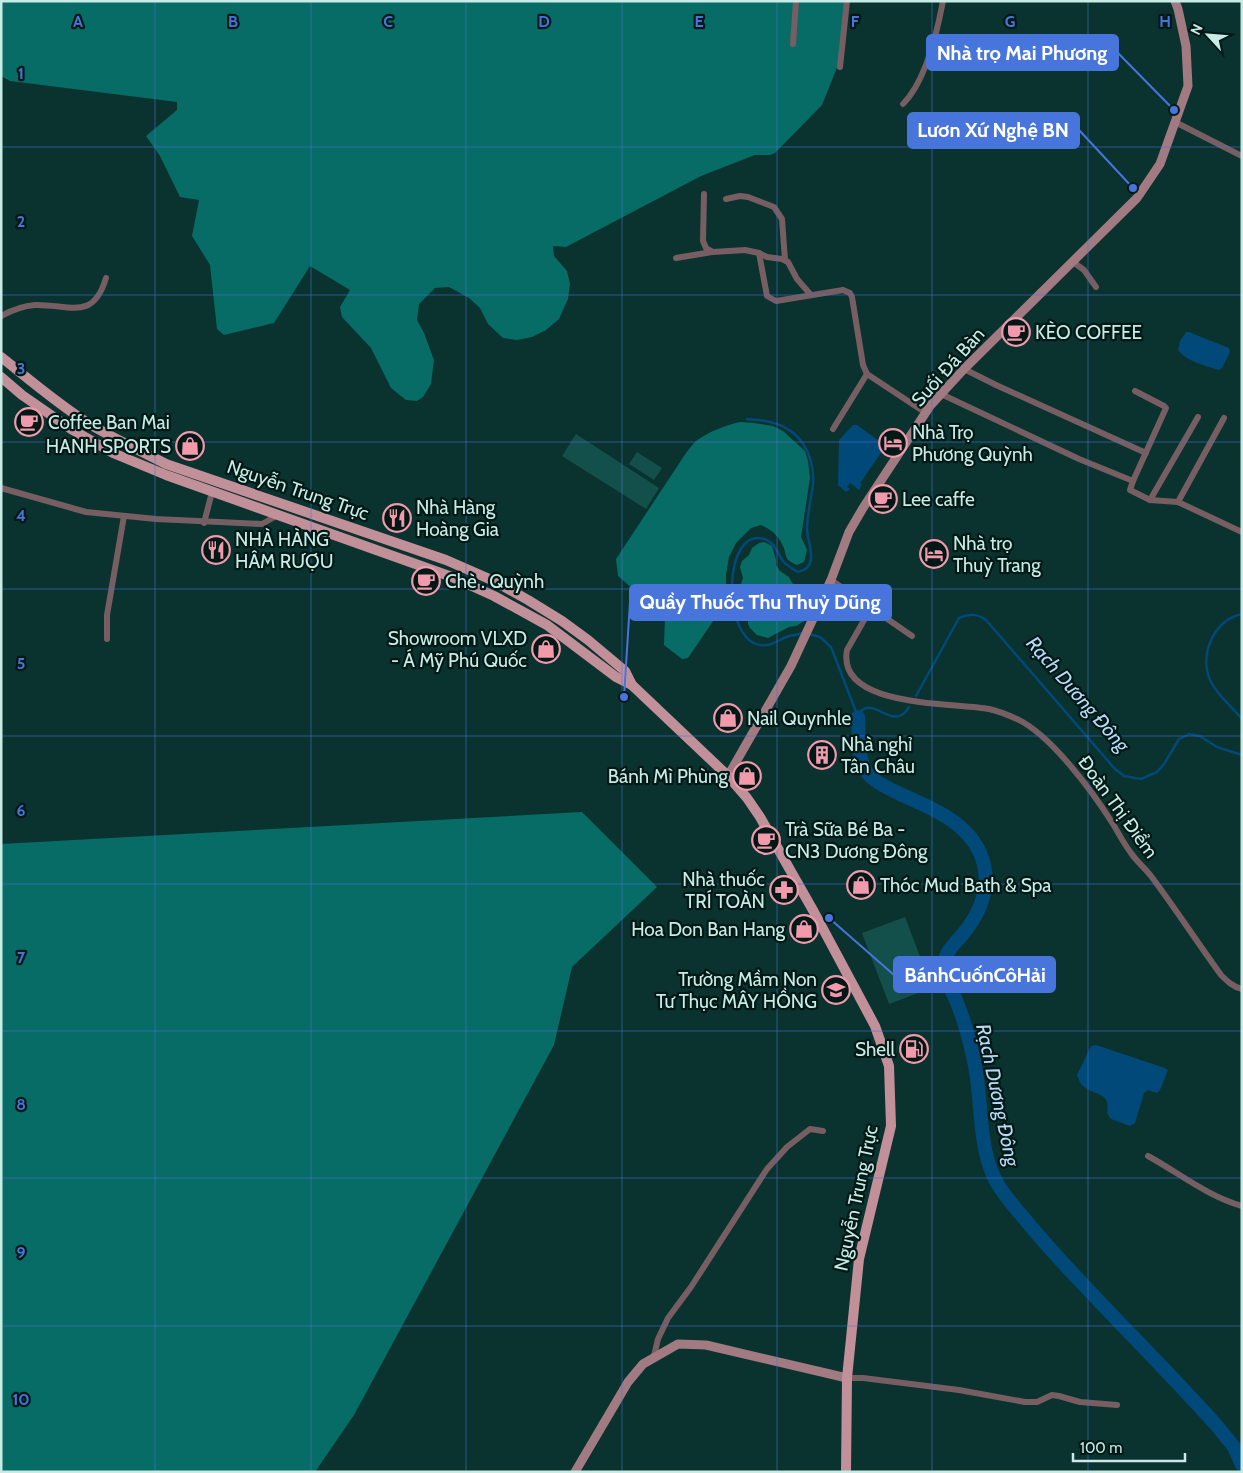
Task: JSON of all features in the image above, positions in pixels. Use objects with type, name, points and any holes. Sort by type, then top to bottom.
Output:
[{"type":"main road","name":"Nguyễn Trung Trực","points":[[1,357],[54,399],[90,424],[166,464],[446,560],[494,581],[562,621],[625,671],[632,684],[728,776],[747,798],[760,817],[814,912],[875,1026],[889,1066],[891,1126],[859,1259],[847,1378],[846,1472]]},
{"type":"main road","name":"Nguyễn Trung Trực","points":[[1,377],[22,395],[71,429],[112,453],[166,476],[452,577],[494,596],[547,625],[616,677],[632,684]]},
{"type":"main road","points":[[212,492],[213,480]]},
{"type":"street","points":[[794,44],[796,1]]},
{"type":"street","points":[[840,67],[848,1]]},
{"type":"street","points":[[903,104],[908,99],[923,72],[934,42],[942,1]]},
{"type":"street","name":"Suối Đá Bàn","points":[[728,776],[791,666],[831,580],[849,532],[930,406],[964,369],[1137,198],[1160,164],[1188,86],[1186,46],[1175,1]]},
{"type":"street","points":[[1175,122],[1242,156]]},
{"type":"street","points":[[704,194],[704,241],[706,248],[712,252]]},
{"type":"street","points":[[726,199],[740,196],[748,197],[774,207],[782,220],[786,260],[793,269],[797,279],[810,295]]},
{"type":"street","points":[[676,258],[712,252],[745,250],[767,257],[786,260]]},
{"type":"street","points":[[759,253],[767,296],[776,301],[843,290],[850,293],[866,374],[926,413]]},
{"type":"street","points":[[1073,262],[1084,270],[1096,287]]},
{"type":"street","points":[[1,316],[16,308],[35,305],[80,309],[96,299],[103,288],[106,278]]},
{"type":"street","points":[[964,369],[1146,453]]},
{"type":"street","points":[[833,429],[866,374]]},
{"type":"street","points":[[1135,391],[1166,408],[1130,490],[1150,500],[1178,502],[1242,532]]},
{"type":"street","points":[[941,394],[1079,459],[1133,481]]},
{"type":"street","points":[[1150,500],[1198,417]]},
{"type":"street","points":[[1178,502],[1224,418]]},
{"type":"street","points":[[1,488],[86,512],[124,516],[204,523],[262,524],[278,515]]},
{"type":"street","points":[[204,523],[212,492]]},
{"type":"street","points":[[107,640],[107,615],[124,516]]},
{"type":"street","points":[[831,580],[912,636]]},
{"type":"street","name":"Đoàn Thị Điểm","points":[[871,608],[847,650],[848,668],[854,677],[876,692],[929,704],[982,708],[1007,715],[1028,725],[1064,758],[1104,810],[1132,856],[1149,874],[1221,975],[1236,988],[1242,989]]},
{"type":"street","points":[[654,1356],[658,1338],[668,1318],[691,1287],[766,1169],[800,1135],[810,1129],[823,1131]]},
{"type":"street","points":[[1148,1156],[1215,1196],[1242,1206]]},
{"type":"street","points":[[575,1472],[628,1382],[643,1364],[678,1344],[706,1345],[847,1378],[863,1378],[959,1390],[1025,1402],[1037,1402],[1052,1395],[1080,1402],[1117,1405]]},
{"type":"green space","points":[[576,434],[659,488],[646,509],[562,456]]},
{"type":"green space","points":[[637,452],[662,468],[654,480],[629,464]]},
{"type":"green space","points":[[905,917],[932,988],[889,1004],[862,933]]},
{"type":"shaded area","points":[[1,1],[847,1],[838,65],[822,105],[775,153],[755,155],[701,176],[566,247],[553,246],[554,256],[567,271],[570,284],[568,299],[559,319],[546,330],[532,337],[517,340],[503,338],[488,324],[480,308],[469,298],[449,287],[435,288],[419,304],[417,320],[434,360],[431,384],[423,397],[417,401],[406,400],[391,388],[371,348],[342,317],[340,307],[350,290],[310,266],[274,323],[224,335],[217,329],[210,265],[192,236],[199,200],[180,197],[160,156],[146,136],[177,110],[177,102],[10,81],[1,76]]},
{"type":"shaded area","points":[[1186,332],[1229,348],[1230,352],[1222,368],[1219,370],[1192,361],[1178,350],[1180,341]]},
{"type":"shaded area","points":[[740,422],[773,426],[783,431],[805,451],[810,478],[801,537],[807,550],[804,562],[797,565],[787,559],[780,541],[768,528],[761,525],[751,528],[736,543],[729,557],[726,575],[726,602],[688,658],[682,659],[664,645],[665,617],[618,576],[616,559],[693,444],[712,432]]},
{"type":"shaded area","points":[[853,425],[857,425],[890,449],[887,452],[883,450],[860,483],[862,484],[859,490],[850,483],[847,487],[850,489],[846,492],[838,485],[839,440]]},
{"type":"shaded area","points":[[764,542],[772,546],[776,565],[780,571],[789,577],[792,583],[802,589],[802,598],[794,602],[785,601],[783,611],[805,617],[806,620],[768,638],[757,635],[750,628],[748,617],[743,610],[744,600],[739,590],[743,578],[740,567],[742,561],[749,555],[752,548]]},
{"type":"shaded area","points":[[582,812],[657,887],[572,967],[554,1045],[354,1415],[315,1472],[1,1472],[1,844]]},
{"type":"shaded area","points":[[1096,1045],[1168,1070],[1157,1093],[1148,1090],[1144,1093],[1135,1123],[1130,1126],[1111,1119],[1107,1113],[1108,1106],[1105,1098],[1080,1083],[1077,1075],[1091,1046]]},
{"type":"waterway","points":[[747,419],[781,425],[790,430],[804,444],[813,474],[807,530],[811,560],[805,569],[798,572],[785,563],[768,540],[750,540],[741,549],[734,565],[733,605],[738,624],[747,638],[760,645],[768,645],[789,636],[804,633]]},
{"type":"waterway","name":"Rạch Dương Đông","points":[[1242,614],[1232,617],[1217,631],[1211,640],[1206,660],[1207,670],[1213,685],[1220,696],[1242,719]]},
{"type":"waterway","name":"Rạch Dương Đông","points":[[916,696],[959,618],[976,615],[986,620],[1115,769],[1124,776],[1141,779],[1157,772],[1179,739],[1189,734],[1200,736],[1217,747],[1242,755]]},
{"type":"waterway","points":[[809,634],[820,637],[831,647],[858,717]]},
{"type":"waterway","name":"Rạch Dương Đông","points":[[858,717],[862,710],[867,708],[898,716],[904,714],[909,707]]},
{"type":"waterway","name":"Rạch Dương Đông","points":[[858,717],[862,763],[868,773],[885,787],[946,816],[966,832],[974,842],[984,864],[986,875],[984,896],[976,916],[947,954],[944,968],[971,1047],[984,1143],[994,1176],[1009,1200],[1050,1249],[1218,1427],[1234,1447],[1242,1465]]},
{"type":"place","name":"Nhà trọ Mai Phương","points":[[1174,110]]},
{"type":"place","name":"Lươn Xứ Nghệ BN","points":[[1133,188]]},
{"type":"place","name":"KÈO COFFEE","points":[[1016,332]]},
{"type":"place","name":"Coffee Ban Mai","points":[[29,422]]},
{"type":"place","name":"Nhà Trọ Phương Quỳnh","points":[[893,443]]},
{"type":"place","name":"HANH SPORTS","points":[[190,446]]},
{"type":"place","name":"Lee caffe","points":[[883,499]]},
{"type":"place","name":"Nhà Hàng Hoàng Gia","points":[[397,518]]},
{"type":"place","name":"NHÀ HÀNG HÂM RƯỢU","points":[[216,550]]},
{"type":"place","name":"Nhà trọ Thuỳ Trang","points":[[934,554]]},
{"type":"place","name":"Chè . Quỳnh","points":[[426,581]]},
{"type":"place","name":"Showroom VLXD - Á Mỹ Phú Quốc","points":[[546,649]]},
{"type":"place","name":"Quầy Thuốc Thu Thuỷ Dũng","points":[[624,697]]},
{"type":"place","name":"Nail Quynhle","points":[[728,718]]},
{"type":"place","name":"Nhà nghỉ Tân Châu","points":[[822,755]]},
{"type":"place","name":"Bánh Mì Phùng","points":[[747,776]]},
{"type":"place","name":"Trà Sữa Bé Ba - CN3 Dương Đông","points":[[766,840]]},
{"type":"place","name":"Thóc Mud Bath & Spa","points":[[861,885]]},
{"type":"place","name":"Nhà thuốc TRÍ TOÀN","points":[[784,890]]},
{"type":"place","name":"BánhCuốnCôHải","points":[[829,918]]},
{"type":"place","name":"Hoa Don Ban Hang","points":[[804,929]]},
{"type":"place","name":"Trường Mầm Non Tư Thục MÂY HỒNG","points":[[836,990]]},
{"type":"place","name":"Shell","points":[[914,1049]]}]
